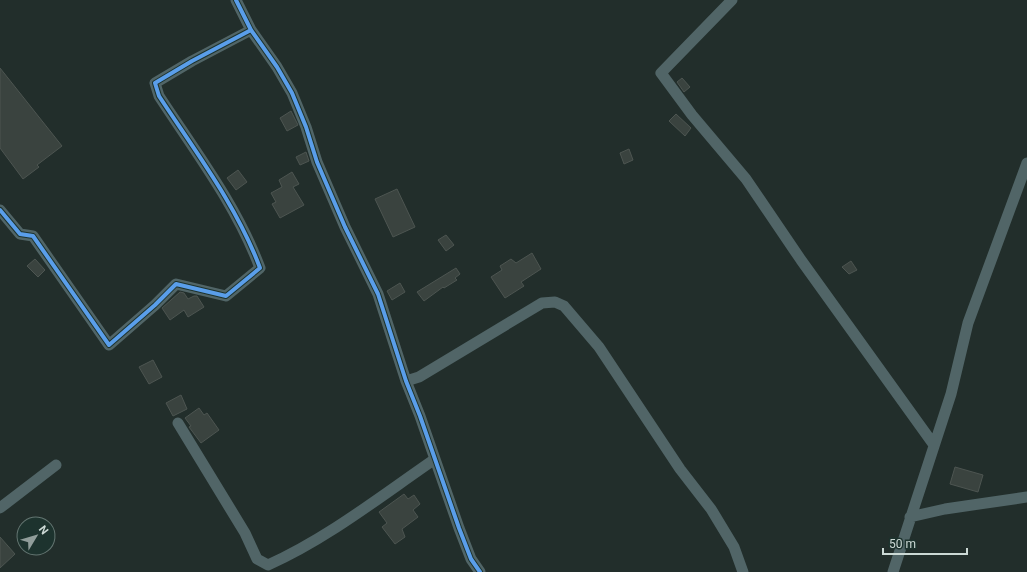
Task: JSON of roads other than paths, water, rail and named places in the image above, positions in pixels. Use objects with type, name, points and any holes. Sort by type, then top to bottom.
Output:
[{"type":"street","points":[[236,0],[251,30],[277,67],[292,93],[306,127],[317,162],[345,227],[378,294],[406,381],[471,559],[480,572]]},
{"type":"street","points":[[732,0],[661,72],[692,115],[746,179],[800,260],[934,445]]},
{"type":"street","points":[[0,210],[20,234],[33,236],[109,345],[155,305],[176,284],[226,296],[260,268],[252,246],[219,188],[159,96],[154,83],[251,30]]},
{"type":"street","points":[[893,572],[951,394],[968,323],[1027,163]]},
{"type":"street","points":[[406,381],[419,377],[542,303],[555,302],[564,306],[599,348],[680,469],[711,509],[734,547],[744,572]]},
{"type":"street","points":[[178,423],[245,533],[257,559],[268,565],[291,555],[355,515],[435,459]]},
{"type":"street","points":[[0,508],[56,465]]},
{"type":"street","points":[[910,517],[945,509],[1027,497]]}]
